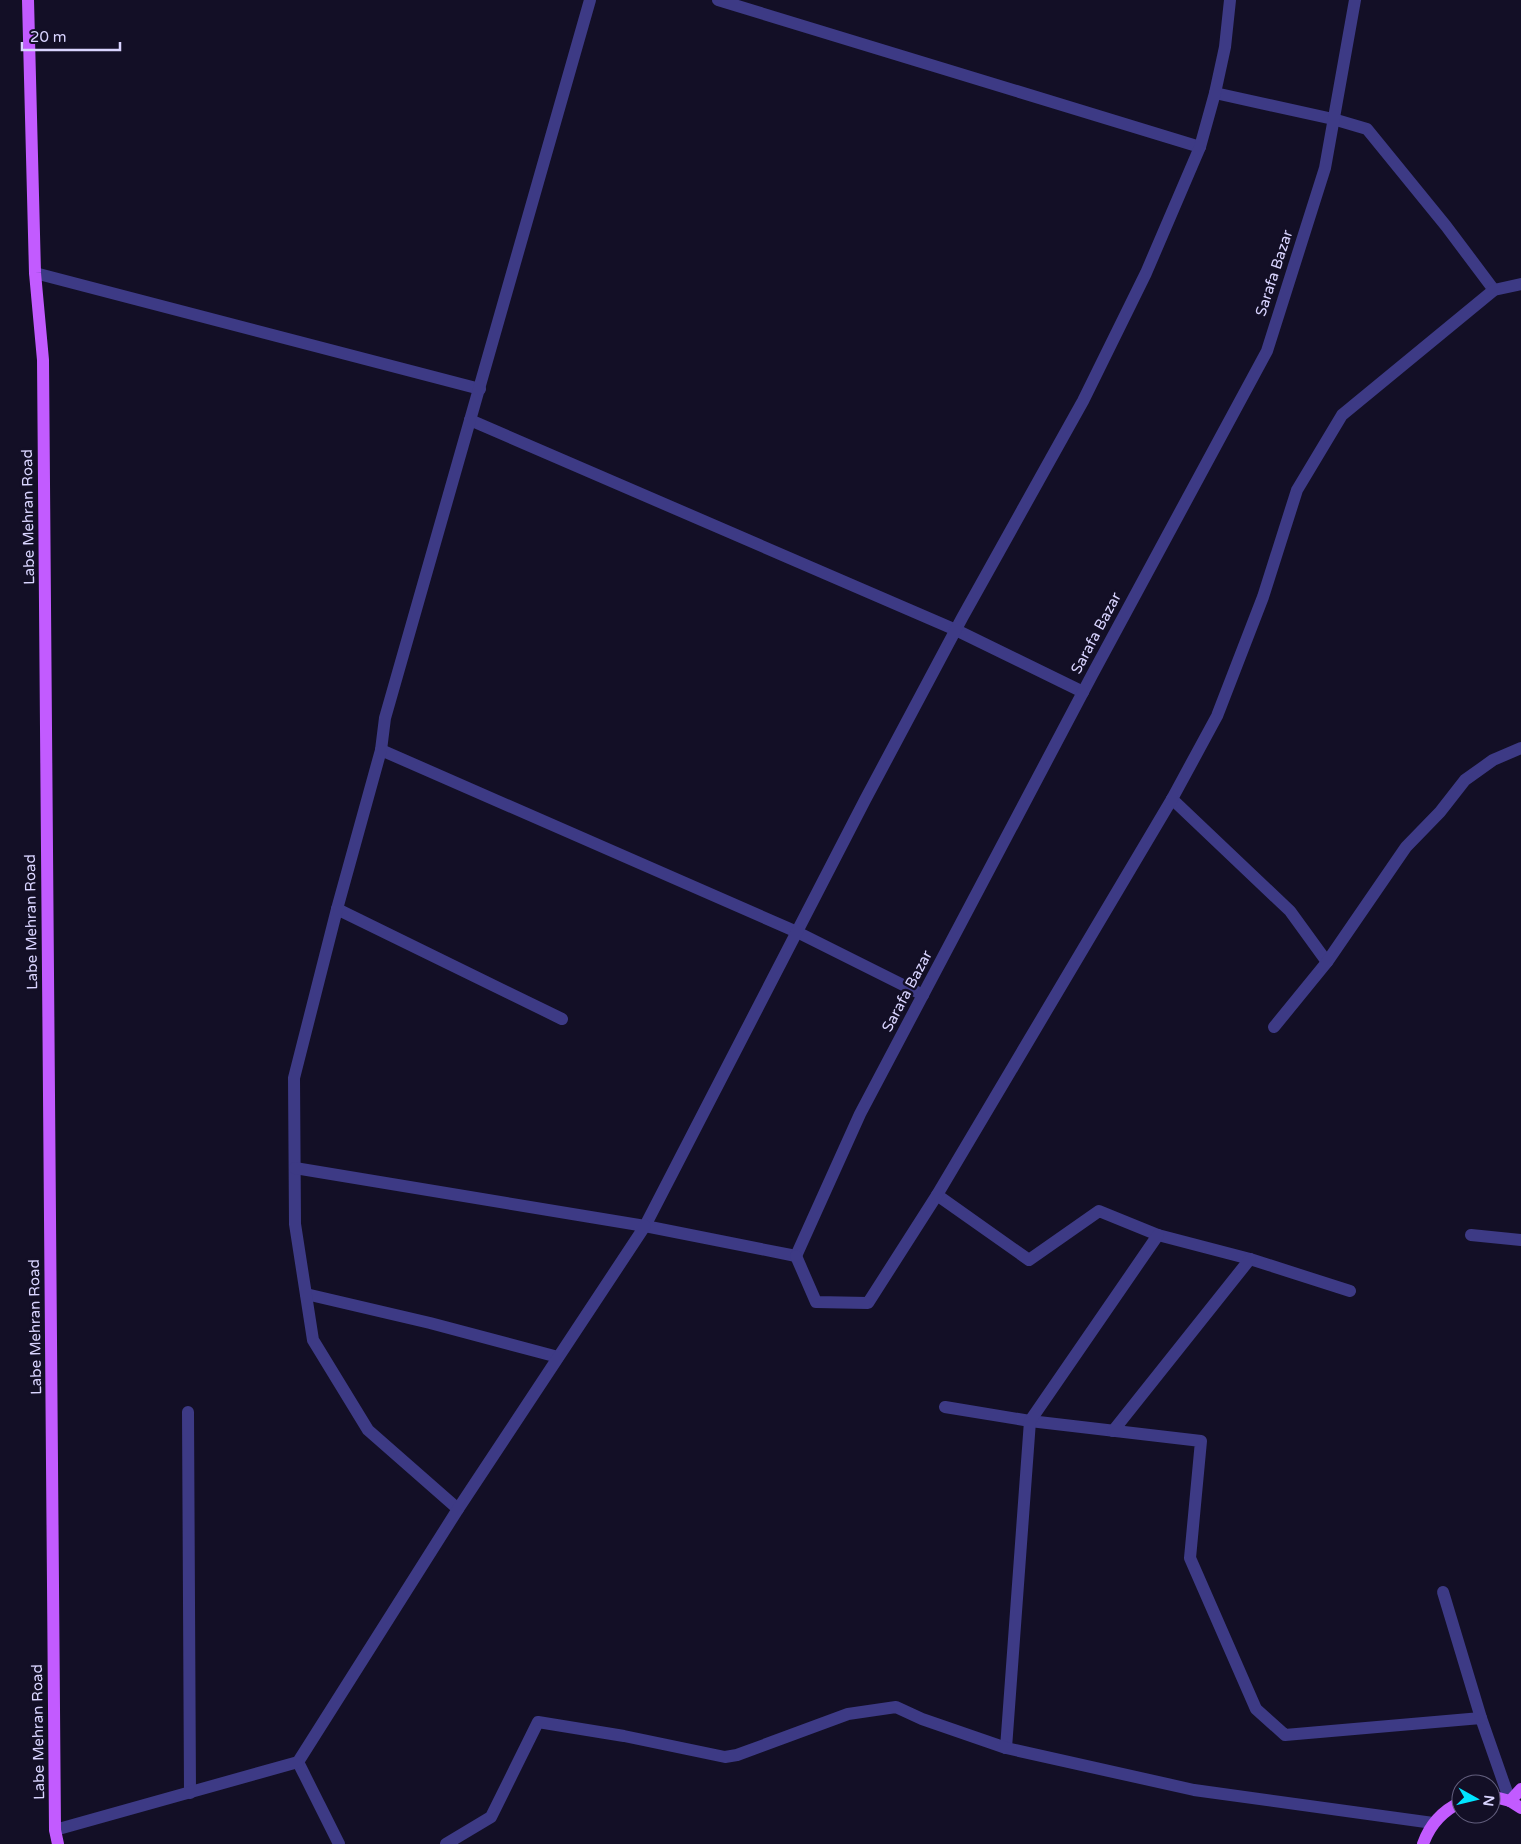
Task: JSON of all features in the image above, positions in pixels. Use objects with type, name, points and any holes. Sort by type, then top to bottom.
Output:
[{"type":"main road","name":"Labe Mehran Road","points":[[28,0],[35,273],[43,360],[56,1830],[58,1844]]},
{"type":"main road","points":[[1501,1800],[1516,1805],[1521,1789]]},
{"type":"main road","points":[[1423,1844],[1433,1823],[1451,1807]]},
{"type":"street","points":[[458,1509],[368,1430],[313,1340],[295,1224],[294,1078],[337,909],[381,750],[385,718],[590,0]]},
{"type":"street","points":[[718,0],[1200,147]]},
{"type":"street","points":[[56,1830],[298,1762],[458,1509],[645,1226],[864,800],[1083,401],[1146,273],[1200,147],[1225,47],[1230,0]]},
{"type":"street","name":"Sarafa Bazar","points":[[796,1256],[860,1114],[1083,692],[1267,351],[1325,168],[1356,0]]},
{"type":"street","points":[[1215,93],[1367,128],[1446,226],[1494,290]]},
{"type":"street","points":[[35,273],[480,389]]},
{"type":"street","points":[[295,1168],[645,1226],[796,1256],[816,1302],[868,1303],[937,1195],[1172,800],[1216,716],[1263,598],[1297,490],[1342,415],[1494,290],[1521,284]]},
{"type":"street","points":[[470,420],[956,630],[1083,692]]},
{"type":"street","points":[[1274,1027],[1327,962],[1406,847],[1440,812],[1465,780],[1492,760],[1521,748]]},
{"type":"street","points":[[381,750],[797,932],[923,995]]},
{"type":"street","points":[[1172,800],[1290,911],[1327,962]]},
{"type":"street","points":[[337,909],[562,1019]]},
{"type":"street","points":[[937,1195],[1029,1260],[1099,1211],[1158,1235],[1350,1290]]},
{"type":"street","points":[[1006,1748],[1030,1421],[1158,1235]]},
{"type":"street","points":[[1471,1235],[1521,1240]]},
{"type":"street","points":[[1113,1431],[1250,1260]]},
{"type":"street","points":[[306,1294],[430,1323],[558,1357]]},
{"type":"street","points":[[945,1408],[1030,1421],[1201,1441],[1190,1558],[1256,1709],[1284,1735],[1481,1718]]},
{"type":"street","points":[[188,1412],[190,1793]]},
{"type":"street","points":[[1443,1592],[1481,1718],[1516,1805]]},
{"type":"street","points":[[446,1844],[491,1817],[538,1722],[624,1736],[725,1757],[737,1755],[848,1714],[896,1707],[922,1719],[1006,1748],[1194,1790],[1433,1823]]},
{"type":"street","points":[[298,1762],[338,1844]]}]
